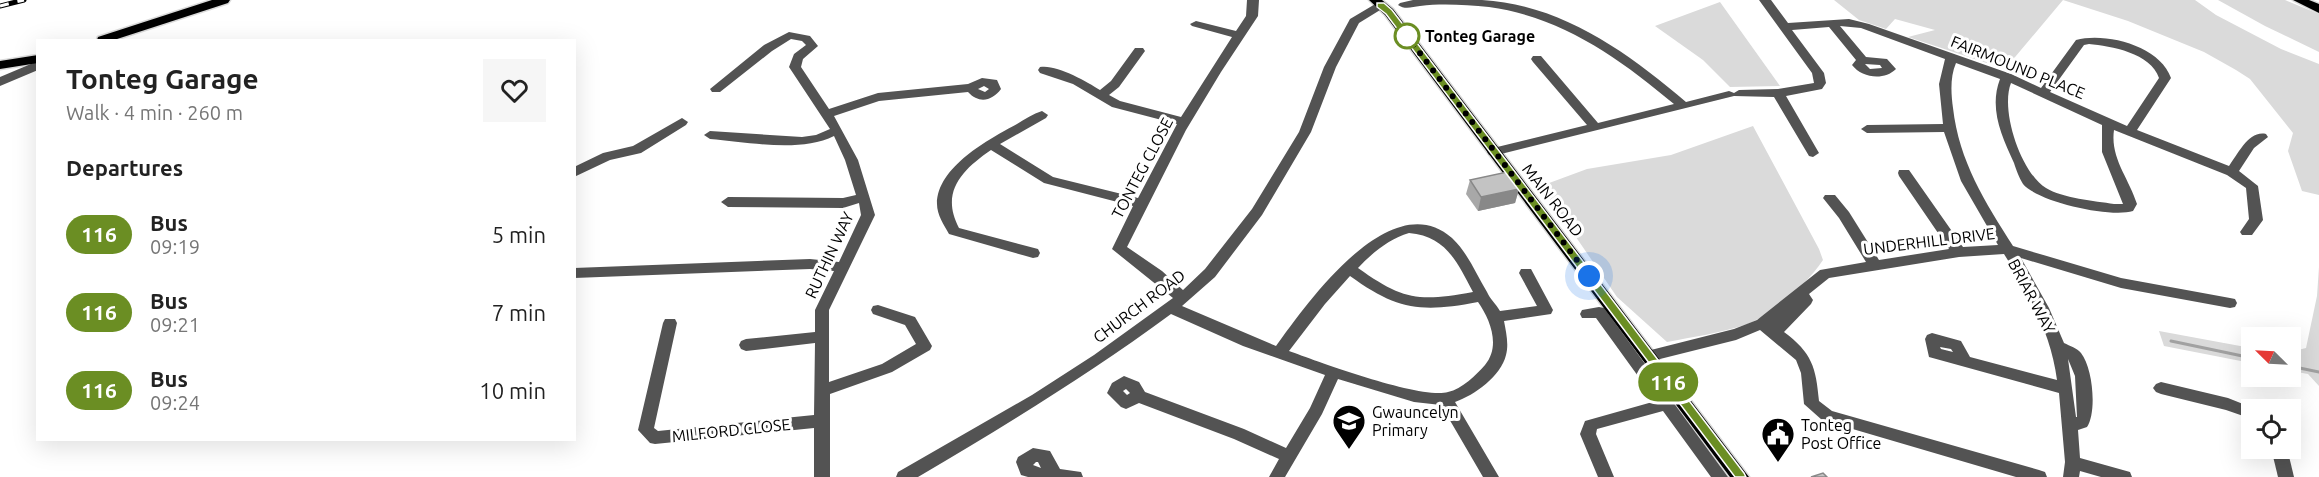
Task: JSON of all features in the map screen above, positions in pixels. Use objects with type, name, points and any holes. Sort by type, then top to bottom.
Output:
[{"type":"main road","points":[[106,39],[224,0]]},
{"type":"main road","points":[[2299,0],[2319,9]]},
{"type":"main road","name":"MAIN ROAD","points":[[1381,2],[1740,477]]},
{"type":"main road","points":[[0,65],[36,59]]},
{"type":"street","name":"TONTEG CLOSE","points":[[1183,298],[1157,275],[1119,249],[1140,203],[1184,122],[1253,15],[1253,0]]},
{"type":"street","points":[[1493,152],[1682,105],[1734,95],[1778,93],[1818,86],[1820,82],[1818,73],[1764,0]]},
{"type":"street","points":[[1404,5],[1431,1],[1482,3],[1509,7],[1564,22],[1611,49],[1682,105]]},
{"type":"street","name":"CHURCH ROAD","points":[[904,477],[1099,359],[1183,298],[1210,273],[1257,212],[1305,132],[1330,67],[1354,21],[1381,2]]},
{"type":"street","points":[[1832,23],[1862,60]]},
{"type":"street","name":"FAIRMOUND PLACE","points":[[1784,27],[1857,23],[2007,77],[2109,123],[2232,172],[2248,181],[2254,192],[2256,219],[2247,232]]},
{"type":"street","points":[[1196,24],[1239,35]]},
{"type":"street","name":"RUTHIN WAY","points":[[716,89],[768,48],[789,35],[806,38],[813,46],[798,57],[795,67],[808,91],[837,130],[856,171],[864,197],[868,215],[822,310],[820,421],[822,477]]},
{"type":"street","points":[[2043,93],[2080,42],[2086,40],[2111,43],[2141,55],[2160,65],[2164,69],[2165,78],[2130,131]]},
{"type":"street","points":[[1101,95],[1115,84],[1139,51]]},
{"type":"street","name":"BRIAR WAY","points":[[1952,57],[1947,69],[1945,87],[1950,128],[1966,179],[2031,288],[2051,327],[2058,347],[2072,470]]},
{"type":"street","points":[[1537,59],[1595,127]]},
{"type":"street","points":[[0,82],[36,66]]},
{"type":"street","points":[[1044,70],[1077,81],[1116,104],[1184,122]]},
{"type":"street","points":[[2007,77],[2002,90],[2001,102],[2007,134],[2028,181],[2042,192],[2114,209],[2128,207],[2130,204],[2128,196],[2106,148],[2106,132],[2109,123]]},
{"type":"street","points":[[826,114],[878,97],[971,88]]},
{"type":"street","points":[[1778,93],[1813,153]]},
{"type":"street","points":[[1033,253],[954,231],[945,214],[944,201],[955,175],[965,164],[1042,115]]},
{"type":"street","points":[[576,172],[607,156],[637,150],[682,122]]},
{"type":"street","points":[[1867,129],[1950,128]]},
{"type":"street","points":[[710,135],[802,141],[818,140],[837,130]]},
{"type":"street","points":[[2232,172],[2250,145],[2262,137]]},
{"type":"street","points":[[992,145],[1049,180],[1140,203]]},
{"type":"street","points":[[1904,173],[1959,252]]},
{"type":"street","points":[[728,202],[843,203],[864,197]]},
{"type":"street","points":[[1830,198],[1845,215],[1875,265]]},
{"type":"street","points":[[1170,307],[1222,333],[1333,373],[1419,397],[1445,399],[1461,393],[1485,376],[1499,354],[1495,317],[1481,296],[1461,255],[1436,234],[1408,228],[1389,235],[1349,269],[1292,333],[1280,352]]},
{"type":"street","name":"UNDERHILL DRIVE","points":[[1768,328],[1806,300],[1801,293],[1825,274],[1959,252],[2007,249],[2149,289],[2230,303]]},
{"type":"street","points":[[576,275],[810,264],[843,267]]},
{"type":"street","points":[[1349,269],[1385,293],[1413,303],[1438,303],[1481,296]]},
{"type":"street","points":[[1495,317],[1546,310],[1526,273]]},
{"type":"street","points":[[821,392],[886,368],[925,346],[910,321],[878,310]]},
{"type":"street","points":[[1587,315],[1599,312],[1720,477]]},
{"type":"street","name":"MILFORD CLOSE","points":[[670,323],[646,430],[655,438],[820,421]]},
{"type":"street","points":[[1648,356],[1768,328],[1803,355],[1809,368],[1812,404],[1827,416],[2039,477]]},
{"type":"street","points":[[746,345],[821,336]]},
{"type":"street","points":[[2058,347],[2071,352],[2078,358],[2081,368],[2085,418],[2082,423],[2068,424]]},
{"type":"street","points":[[1965,362],[2064,388]]},
{"type":"street","points":[[1277,477],[1317,410],[1333,373]]},
{"type":"street","points":[[2161,388],[2241,409]]},
{"type":"street","points":[[1138,396],[1239,434],[1290,457]]},
{"type":"street","points":[[1445,399],[1491,477]]},
{"type":"street","points":[[1606,477],[1588,434],[1590,425],[1666,404]]},
{"type":"street","points":[[2282,459],[2286,477]]},
{"type":"street","points":[[2072,470],[2124,477]]},
{"type":"street","points":[[1055,474],[1076,477]]},
{"type":"shaded area","points":[[1834,0],[2063,0],[2005,69],[1908,37],[1935,30],[1895,19],[1886,29],[1859,20]]},
{"type":"shaded area","points":[[2063,0],[2195,0],[2216,15],[2281,49],[2319,64],[2319,195],[2302,191],[2288,151],[2293,133],[2250,79],[2204,52],[2128,21]]},
{"type":"shaded area","points":[[2218,0],[2285,0],[2319,14],[2319,52],[2265,26]]},
{"type":"shaded area","points":[[1720,2],[1780,86],[1730,87],[1703,60],[1655,26]]},
{"type":"shaded area","points":[[1753,126],[1823,260],[1808,279],[1788,298],[1756,320],[1726,330],[1667,342],[1617,297],[1541,186],[1587,169],[1671,155]]},
{"type":"shaded area","points":[[2319,267],[2319,386],[2308,374],[2301,373],[2301,349],[2306,348],[2317,296]]},
{"type":"shaded area","points":[[2159,331],[2241,346],[2241,361],[2164,346]]},
{"type":"building","points":[[1507,172],[1519,189],[1481,197],[1470,180]]},
{"type":"building","points":[[1823,473],[1827,477],[1811,477]]},
{"type":"waterway","points":[[2171,341],[2241,356]]},
{"type":"waterway","points":[[2301,368],[2319,372]]},
{"type":"railway","points":[[0,6],[24,0]]},
{"type":"bus line","name":"116","points":[[1381,5],[1389,12],[1740,477]]},
{"type":"place","name":"Tonteg Garage","points":[[1407,36]]},
{"type":"place","name":"Gwauncelyn Primary","points":[[1349,450]]},
{"type":"place","name":"Tonteg Post Office","points":[[1778,463]]},
{"type":"route","points":[[1407,36],[1589,276]]}]
